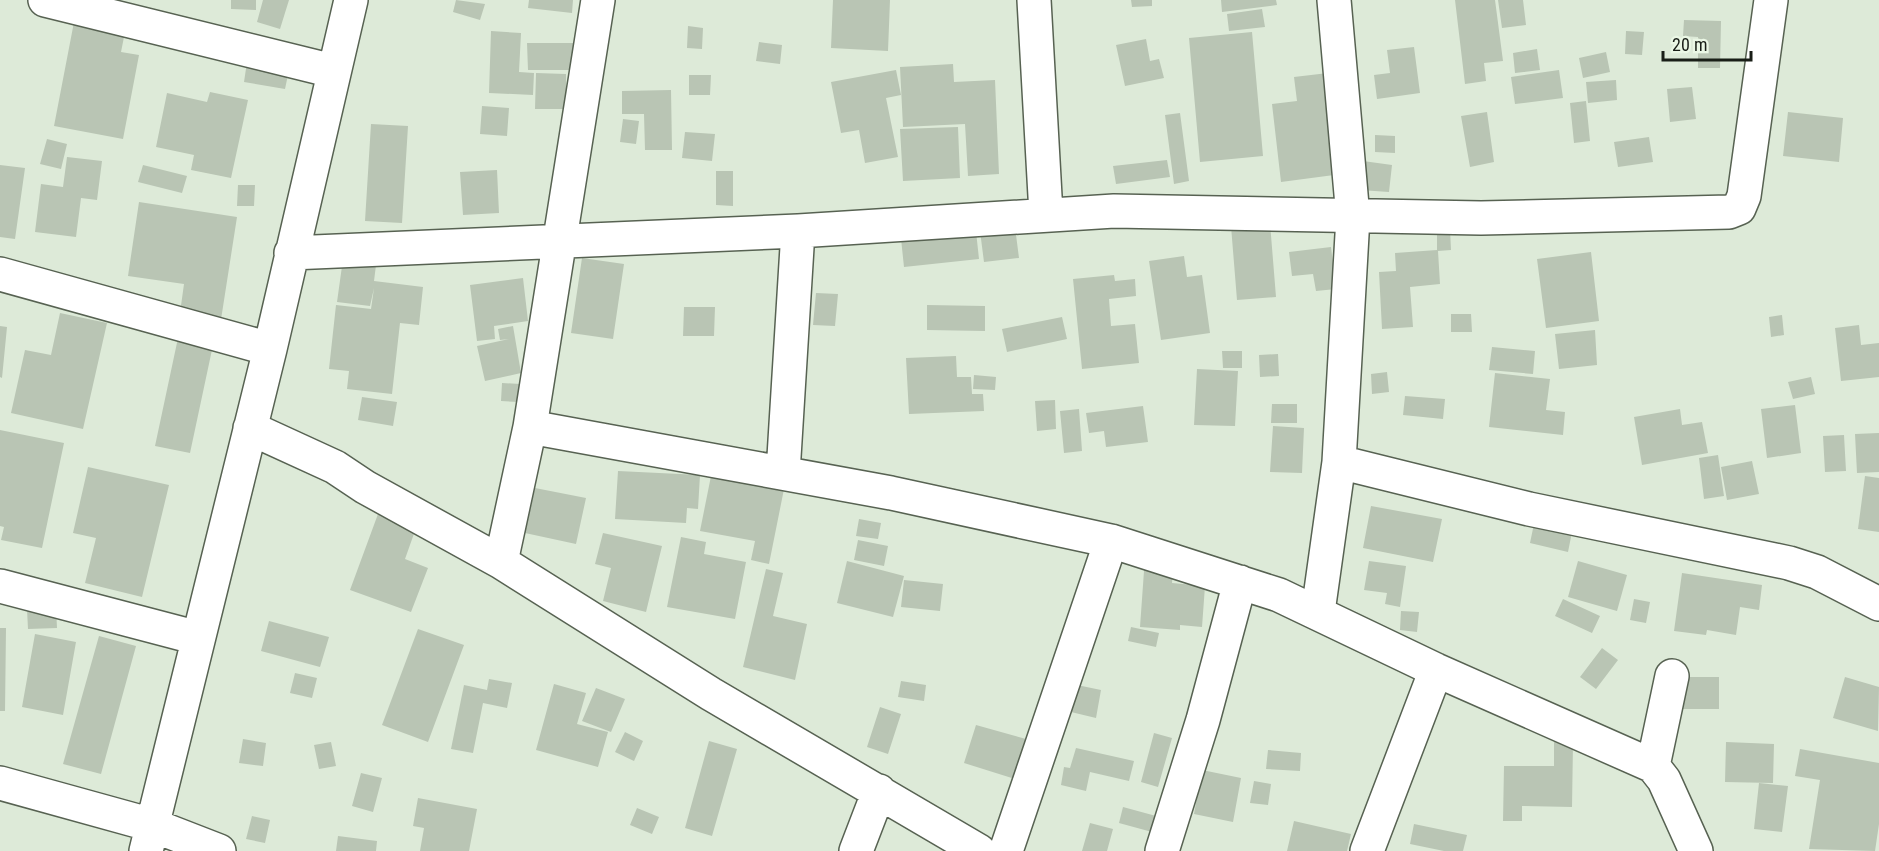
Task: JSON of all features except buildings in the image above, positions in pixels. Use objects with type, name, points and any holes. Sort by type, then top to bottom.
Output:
[{"type":"street","points":[[45,0],[333,71]]},
{"type":"street","points":[[149,838],[270,349],[351,0]]},
{"type":"street","points":[[501,562],[530,427],[598,0]]},
{"type":"street","points":[[1034,0],[1046,214]]},
{"type":"street","points":[[1318,612],[1339,462],[1353,217],[1334,0]]},
{"type":"street","points":[[291,253],[798,231],[1046,214],[1182,211],[1353,217],[1481,218],[1729,212],[1738,208],[1744,196],[1771,0]]},
{"type":"street","points":[[783,473],[798,231]]},
{"type":"street","points":[[0,274],[270,349]]},
{"type":"street","points":[[530,427],[783,473],[1111,541],[1240,582],[1318,612],[1436,670],[1653,766],[1668,789],[1696,851]]},
{"type":"street","points":[[250,428],[335,466],[365,487],[501,562],[711,694],[979,851]]},
{"type":"street","points":[[1339,462],[1529,509],[1789,563],[1816,572],[1879,604]]},
{"type":"street","points":[[1006,851],[1111,541]]},
{"type":"street","points":[[1162,851],[1203,720],[1240,582]]},
{"type":"street","points":[[0,586],[198,638]]},
{"type":"street","points":[[1368,851],[1436,670]]},
{"type":"street","points":[[1653,766],[1672,676]]},
{"type":"street","points":[[0,783],[149,838],[219,851]]},
{"type":"street","points":[[856,851],[879,791]]}]
